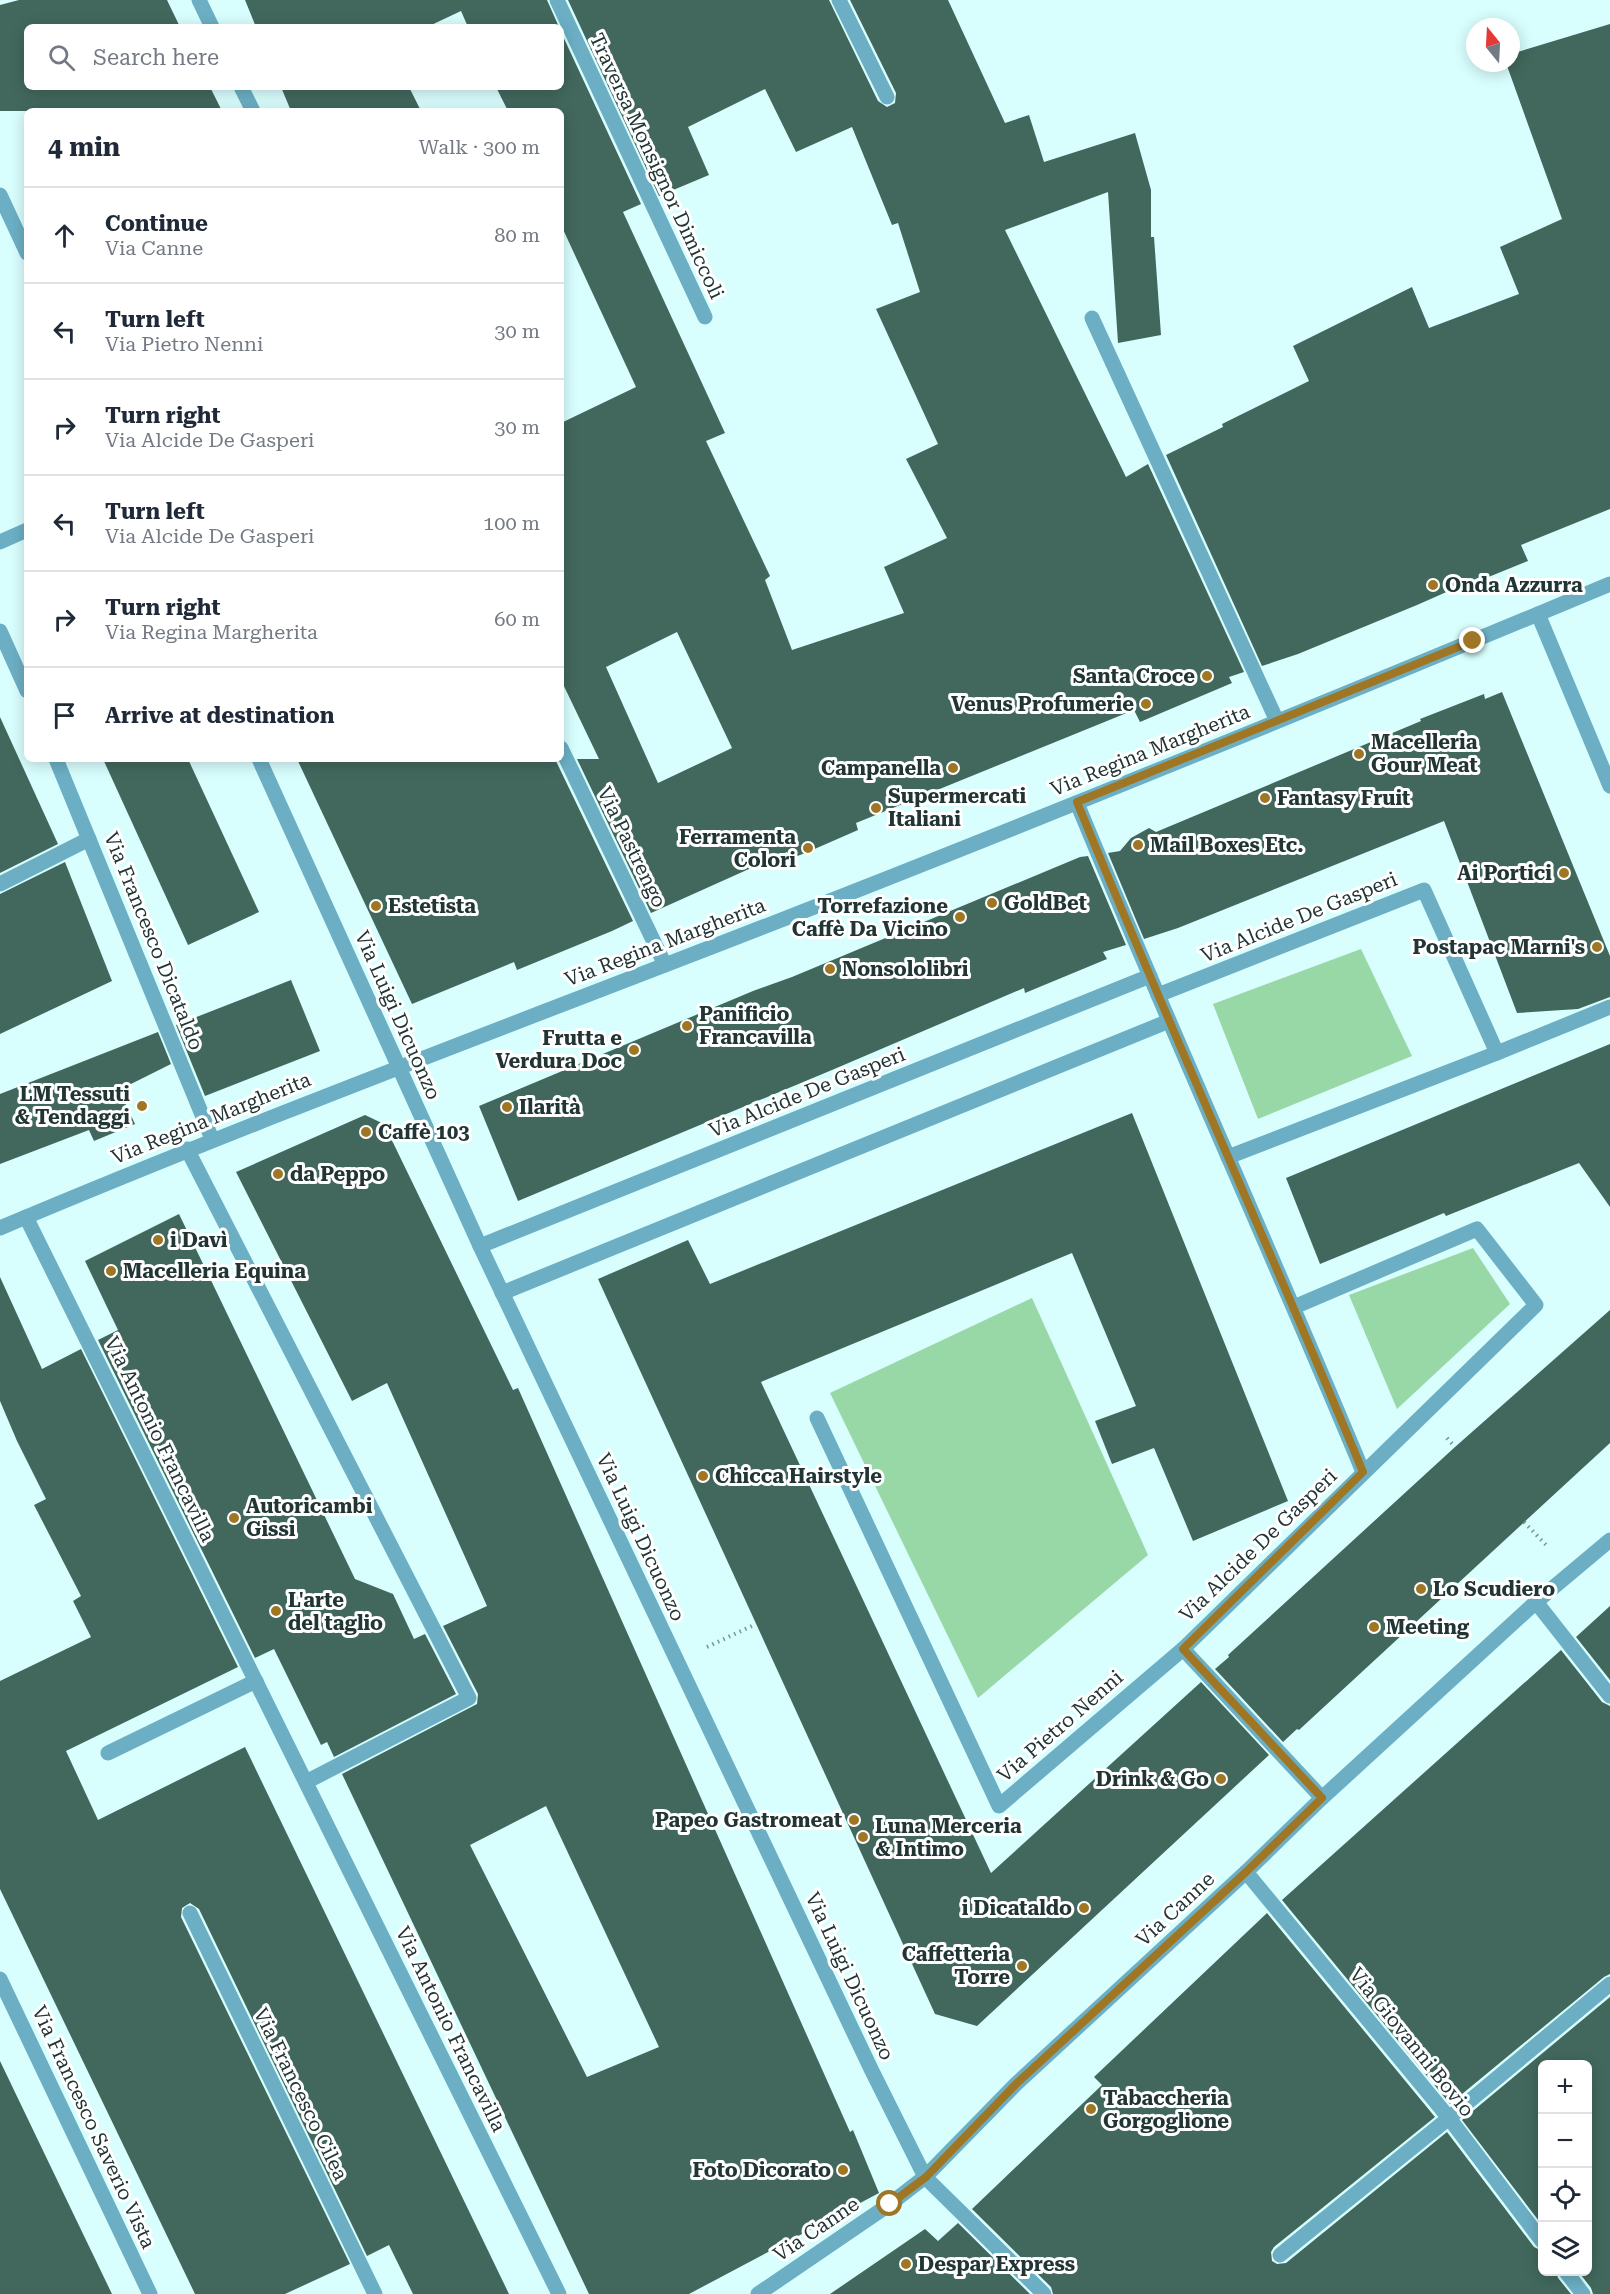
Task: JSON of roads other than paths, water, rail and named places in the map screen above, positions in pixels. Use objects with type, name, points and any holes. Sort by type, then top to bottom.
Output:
[{"type":"street","points":[[199,0],[211,24]]},
{"type":"street","name":"Traversa Monsignor Dimiccoli","points":[[557,0],[705,317]]},
{"type":"street","points":[[839,0],[887,98]]},
{"type":"street","points":[[242,90],[252,108]]},
{"type":"street","points":[[2,203],[24,247]]},
{"type":"street","points":[[1092,318],[1277,721]]},
{"type":"street","points":[[0,542],[24,531]]},
{"type":"street","name":"Via Regina Margherita","points":[[0,1228],[212,1139],[665,965],[1077,802],[1610,584]]},
{"type":"street","points":[[1538,614],[1610,786]]},
{"type":"street","points":[[0,631],[24,684]]},
{"type":"street","name":"Via Pastrengo","points":[[564,754],[665,965]]},
{"type":"street","name":"Via Francesco Dicataldo","points":[[57,762],[212,1139]]},
{"type":"street","name":"Via Luigi Dicuonzo","points":[[260,762],[502,1293],[871,2069],[926,2177],[1044,2294]]},
{"type":"street","name":"Via Alcide De Gasperi","points":[[1077,802],[1363,1472]]},
{"type":"street","points":[[0,884],[89,839]]},
{"type":"street","name":"Via Alcide De Gasperi","points":[[1158,995],[1424,890],[1497,1053]]},
{"type":"street","name":"Via Alcide De Gasperi","points":[[480,1246],[1150,976]]},
{"type":"street","points":[[1228,1157],[1497,1053],[1610,1006]]},
{"type":"street","points":[[502,1293],[1169,1021]]},
{"type":"street","points":[[188,1149],[470,1698],[306,1782]]},
{"type":"street","name":"Via Antonio Francavilla","points":[[26,1217],[559,2294]]},
{"type":"street","name":"Via Alcide De Gasperi","points":[[1183,1649],[1536,1305],[1477,1229],[1294,1307]]},
{"type":"street","name":"Via Pietro Nenni","points":[[817,1418],[999,1806],[1183,1649]]},
{"type":"street","name":"Via Canne","points":[[758,2294],[926,2177],[1016,2084],[1246,1872],[1322,1798],[1536,1602],[1610,1540]]},
{"type":"street","points":[[1536,1602],[1610,1696]]},
{"type":"street","points":[[1183,1649],[1322,1798]]},
{"type":"street","points":[[108,1753],[256,1681]]},
{"type":"street","name":"Via Giovanni Bovio","points":[[1246,1872],[1449,2118],[1538,2236]]},
{"type":"street","name":"Via Francesco Cilea","points":[[190,1913],[375,2294]]},
{"type":"street","name":"Via Francesco Saverio Vista","points":[[0,1979],[150,2294]]},
{"type":"street","points":[[1280,2255],[1610,1984]]},
{"type":"street","points":[[1570,2276],[1583,2294]]},
{"type":"place","name":"Onda Azzurra","points":[[1433,585]]},
{"type":"place","name":"Santa Croce","points":[[1207,676]]},
{"type":"place","name":"Venus Profumerie","points":[[1146,704]]},
{"type":"place","name":"Macelleria Gour Meat","points":[[1359,754]]},
{"type":"place","name":"Campanella","points":[[953,768]]},
{"type":"place","name":"Fantasy Fruit","points":[[1265,798]]},
{"type":"place","name":"Supermercati Italiani","points":[[876,808]]},
{"type":"place","name":"Mail Boxes Etc.","points":[[1138,845]]},
{"type":"place","name":"Ferramenta Colori","points":[[808,848]]},
{"type":"place","name":"Ai Portici","points":[[1564,873]]},
{"type":"place","name":"GoldBet","points":[[992,903]]},
{"type":"place","name":"Estetista","points":[[376,906]]},
{"type":"place","name":"Torrefazione Caffè Da Vicino","points":[[960,917]]},
{"type":"place","name":"Postapac Marni's","points":[[1597,947]]},
{"type":"place","name":"Nonsololibri","points":[[830,969]]},
{"type":"place","name":"Panificio Francavilla","points":[[687,1026]]},
{"type":"place","name":"Frutta e Verdura Doc","points":[[634,1050]]},
{"type":"place","name":"LM Tessuti & Tendaggi","points":[[142,1106]]},
{"type":"place","name":"Ilarità","points":[[507,1107]]},
{"type":"place","name":"Caffè 103","points":[[366,1132]]},
{"type":"place","name":"da Peppo","points":[[278,1174]]},
{"type":"place","name":"i Davì","points":[[158,1240]]},
{"type":"place","name":"Macelleria Equina","points":[[111,1271]]},
{"type":"place","name":"Chicca Hairstyle","points":[[703,1476]]},
{"type":"place","name":"Autoricambi Gissi","points":[[234,1518]]},
{"type":"place","name":"Lo Scudiero","points":[[1421,1589]]},
{"type":"place","name":"L'arte del taglio","points":[[276,1611]]},
{"type":"place","name":"Meeting","points":[[1374,1627]]},
{"type":"place","name":"Drink & Go","points":[[1221,1779]]},
{"type":"place","name":"Papeo Gastromeat","points":[[854,1820]]},
{"type":"place","name":"Luna Merceria & Intimo","points":[[863,1837]]},
{"type":"place","name":"i Dicataldo","points":[[1084,1908]]},
{"type":"place","name":"Caffetteria Torre","points":[[1022,1966]]},
{"type":"place","name":"Tabaccheria Gorgoglione","points":[[1091,2109]]},
{"type":"place","name":"Foto Dicorato","points":[[843,2170]]},
{"type":"place","name":"Despar Express","points":[[906,2264]]}]
